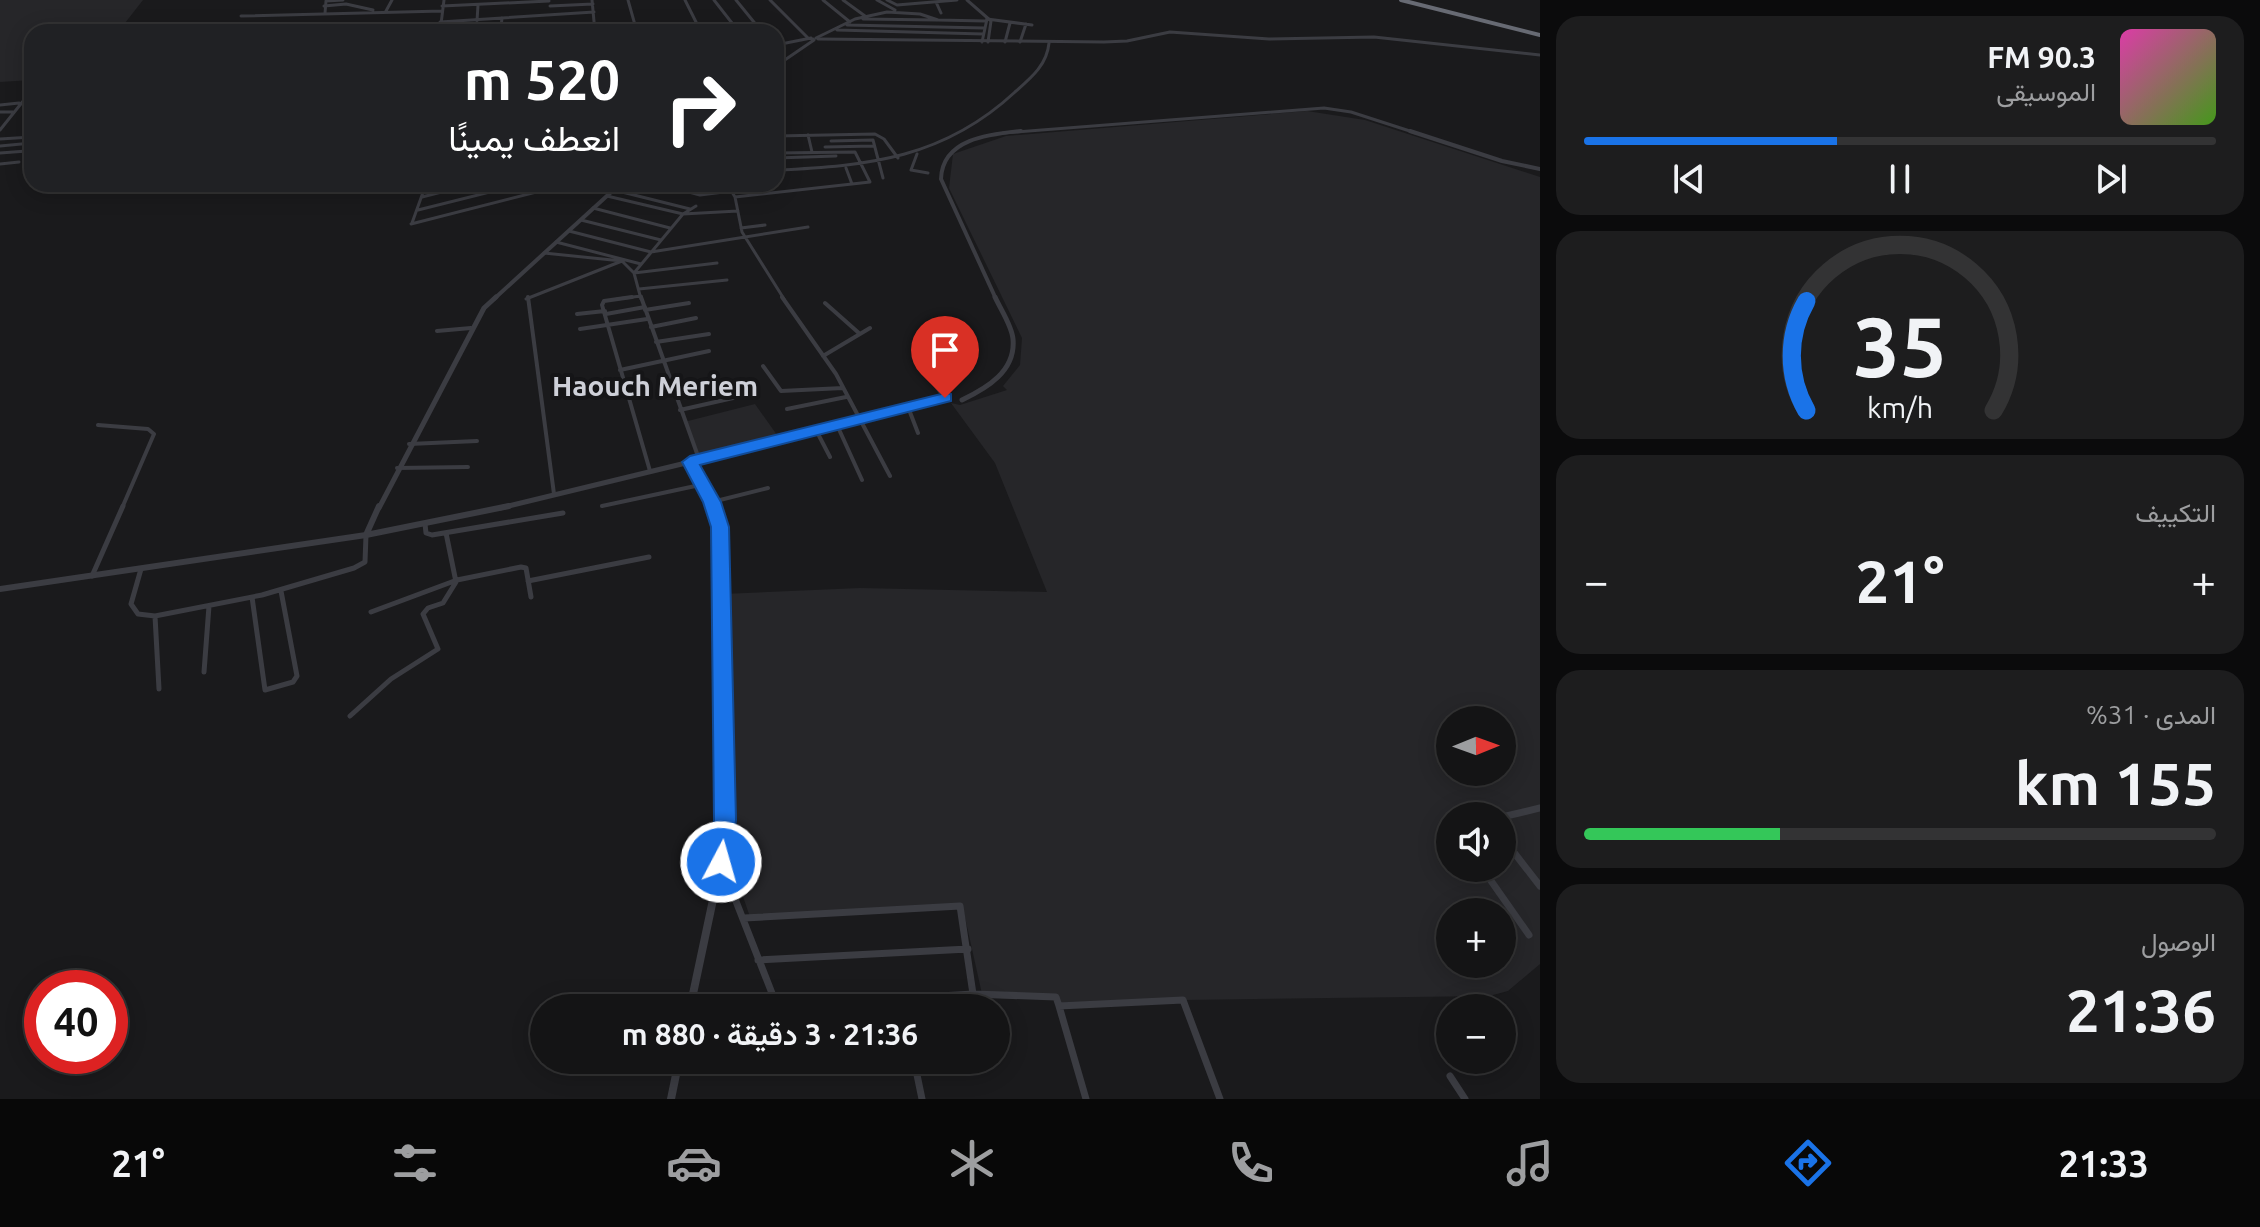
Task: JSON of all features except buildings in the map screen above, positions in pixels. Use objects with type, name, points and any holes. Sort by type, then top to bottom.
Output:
[{"type":"highway","points":[[1401,0],[1540,34]]},
{"type":"highway","points":[[1411,0],[1540,34]]},
{"type":"street","points":[[343,0],[326,0],[324,13],[592,2],[594,24]]},
{"type":"street","points":[[386,11],[392,0]]},
{"type":"street","points":[[444,0],[440,22],[594,12]]},
{"type":"street","points":[[628,0],[635,24]]},
{"type":"street","points":[[685,0],[697,24]]},
{"type":"street","points":[[714,0],[733,24]]},
{"type":"street","points":[[736,0],[756,24]]},
{"type":"street","points":[[770,0],[814,39]]},
{"type":"street","points":[[823,0],[848,23],[984,28]]},
{"type":"street","points":[[843,0],[865,16]]},
{"type":"street","points":[[877,0],[895,11],[938,20]]},
{"type":"street","points":[[889,1],[901,0]]},
{"type":"street","points":[[889,1],[897,5],[957,0]]},
{"type":"street","points":[[967,0],[991,23],[985,42]]},
{"type":"street","points":[[549,2],[551,15]]},
{"type":"street","points":[[936,2],[941,13]]},
{"type":"street","points":[[324,6],[346,4],[378,11]]},
{"type":"street","points":[[501,24],[503,4]]},
{"type":"street","points":[[477,21],[478,5]]},
{"type":"street","points":[[241,16],[442,9]]},
{"type":"street","points":[[784,60],[814,39],[855,19],[895,11]]},
{"type":"street","points":[[855,19],[986,20],[1032,25]]},
{"type":"street","points":[[985,42],[986,20]]},
{"type":"street","points":[[1005,42],[1010,23]]},
{"type":"street","points":[[1020,42],[1026,24]]},
{"type":"street","points":[[836,30],[983,34]]},
{"type":"street","points":[[784,44],[814,39],[1049,43],[1127,41],[1170,32],[1269,39],[1383,37],[1540,55]]},
{"type":"street","points":[[814,39],[827,34]]},
{"type":"street","points":[[784,170],[846,168],[879,163],[917,154],[966,134],[1005,104],[1045,62],[1049,43]]},
{"type":"street","points":[[1,128],[24,99]]},
{"type":"street","points":[[0,105],[20,103]]},
{"type":"street","points":[[962,400],[994,384],[1009,366],[1013,351],[1013,337],[941,179],[942,163],[963,143],[1010,132],[1324,108],[1351,112],[1502,161],[1540,169]]},
{"type":"street","points":[[0,112],[14,111]]},
{"type":"street","points":[[784,136],[875,134],[884,139],[898,158]]},
{"type":"street","points":[[808,135],[812,152]]},
{"type":"street","points":[[0,139],[24,140]]},
{"type":"street","points":[[831,141],[873,140],[883,178]]},
{"type":"street","points":[[0,146],[24,142]]},
{"type":"street","points":[[825,147],[874,146]]},
{"type":"street","points":[[0,153],[24,151]]},
{"type":"street","points":[[784,155],[855,152],[870,182],[784,192]]},
{"type":"street","points":[[917,154],[911,170],[928,173]]},
{"type":"street","points":[[784,156],[836,156]]},
{"type":"street","points":[[0,164],[19,162]]},
{"type":"street","points":[[846,168],[852,184]]},
{"type":"street","points":[[424,192],[411,224],[537,192]]},
{"type":"street","points":[[422,197],[442,192]]},
{"type":"street","points":[[418,210],[490,192]]},
{"type":"street","points":[[141,569],[131,604],[138,614],[155,616],[281,591],[362,565],[366,556],[366,535],[397,468],[484,308],[612,192]]},
{"type":"street","points":[[622,192],[691,209]]},
{"type":"street","points":[[689,192],[700,195],[724,192]]},
{"type":"street","points":[[732,192],[744,236],[760,265],[843,388],[890,476]]},
{"type":"street","points":[[735,197],[780,192]]},
{"type":"street","points":[[607,196],[683,214],[738,211]]},
{"type":"street","points":[[634,273],[683,214],[696,206]]},
{"type":"street","points":[[593,208],[671,228]]},
{"type":"street","points":[[581,220],[661,240]]},
{"type":"street","points":[[741,228],[765,225]]},
{"type":"street","points":[[569,231],[651,252],[808,227]]},
{"type":"street","points":[[556,242],[641,264]]},
{"type":"street","points":[[544,253],[622,261],[634,273],[647,319],[699,459]]},
{"type":"street","points":[[554,494],[526,298],[622,261]]},
{"type":"street","points":[[634,273],[717,263]]},
{"type":"street","points":[[639,289],[727,280]]},
{"type":"street","points":[[641,296],[603,302],[650,471]]},
{"type":"street","points":[[577,314],[689,303]]},
{"type":"street","points":[[825,303],[860,334]]},
{"type":"street","points":[[651,327],[696,318]]},
{"type":"street","points":[[580,329],[647,319]]},
{"type":"street","points":[[437,331],[471,328]]},
{"type":"street","points":[[823,356],[870,328]]},
{"type":"street","points":[[656,342],[709,334]]},
{"type":"street","points":[[620,370],[709,351]]},
{"type":"street","points":[[763,366],[781,391],[843,388]]},
{"type":"street","points":[[0,589],[425,524],[945,398],[929,377]]},
{"type":"street","points":[[680,410],[742,396]]},
{"type":"street","points":[[787,409],[846,397]]},
{"type":"street","points":[[908,407],[918,433]]},
{"type":"street","points":[[92,576],[154,434],[148,429],[98,425]]},
{"type":"street","points":[[837,425],[862,480]]},
{"type":"street","points":[[816,430],[830,457]]},
{"type":"street","points":[[409,444],[477,441]]},
{"type":"street","points":[[690,462],[712,502],[720,527],[725,820],[721,862],[693,994]]},
{"type":"street","points":[[397,468],[468,467]]},
{"type":"street","points":[[602,506],[700,485]]},
{"type":"street","points":[[712,502],[768,488]]},
{"type":"street","points":[[425,524],[428,535],[563,513]]},
{"type":"street","points":[[350,716],[391,679],[436,651],[438,646],[424,612],[443,603],[457,580],[446,533]]},
{"type":"street","points":[[528,581],[649,557]]},
{"type":"street","points":[[371,612],[457,580],[523,566],[526,568],[531,597]]},
{"type":"street","points":[[252,597],[263,688],[267,690],[293,682],[297,676],[281,591]]},
{"type":"street","points":[[204,672],[209,606]]},
{"type":"street","points":[[155,616],[159,689]]},
{"type":"street","points":[[1516,814],[1540,808]]},
{"type":"street","points":[[1516,855],[1540,886]]},
{"type":"street","points":[[721,862],[772,994]]},
{"type":"street","points":[[1492,882],[1529,935]]},
{"type":"street","points":[[744,918],[960,906],[973,994]]},
{"type":"street","points":[[758,960],[968,949]]},
{"type":"street","points":[[1010,995],[1056,997],[1086,1099]]},
{"type":"street","points":[[1059,1006],[1183,1000],[1220,1099]]},
{"type":"street","points":[[671,1099],[676,1074]]},
{"type":"street","points":[[917,1074],[922,1099]]},
{"type":"street","points":[[1450,1076],[1465,1099]]},
{"type":"shaded area","points":[[0,0],[143,0],[124,24],[24,24],[24,80],[0,82]]},
{"type":"shaded area","points":[[1307,111],[1365,120],[1540,177],[1540,964],[1508,991],[1497,994],[1436,994],[1436,997],[1183,1000],[1059,1006],[1056,997],[982,994],[962,904],[750,917],[738,882],[726,862],[723,594],[860,588],[1047,592],[995,463],[951,403],[960,405],[1007,390],[1003,386],[1020,365],[1022,338],[949,188],[953,154],[1006,136]]},
{"type":"shaded area","points":[[755,404],[777,435],[698,455],[684,422]]},
{"type":"district","name":"Haouch Meriem","points":[[655,386]]},
{"type":"route","points":[[721,862],[725,820],[720,527],[712,502],[690,462],[945,398]]}]
